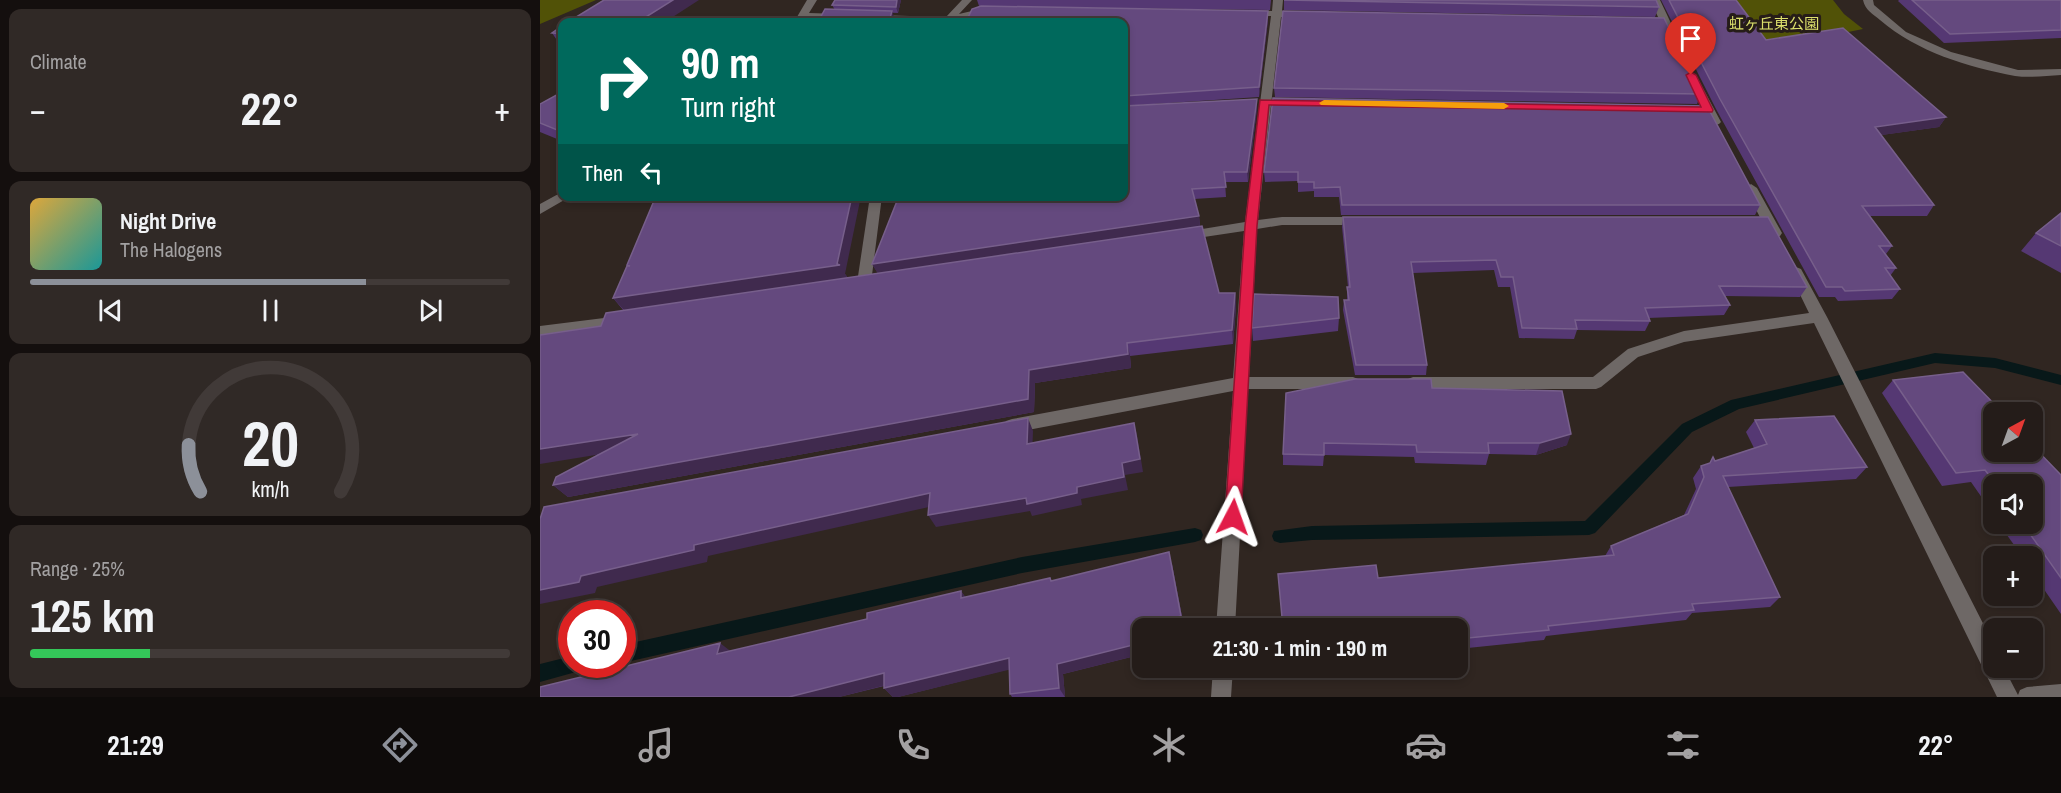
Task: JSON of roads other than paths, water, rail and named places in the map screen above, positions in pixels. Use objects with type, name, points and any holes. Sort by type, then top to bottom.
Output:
[{"type":"street","points":[[803,18],[812,0]]},
{"type":"street","points":[[952,18],[967,0]]},
{"type":"street","points":[[1655,0],[1659,22],[1682,56],[1702,110],[1719,130]]},
{"type":"street","points":[[1868,0],[1869,6],[1902,34],[1947,54],[1981,65],[2018,73],[2061,72]]},
{"type":"street","points":[[1241,13],[1277,7],[1312,15]]},
{"type":"street","points":[[1226,618],[1251,226],[1277,7]]},
{"type":"street","points":[[959,18],[984,10],[996,10]]},
{"type":"street","points":[[828,18],[853,17]]},
{"type":"street","points":[[1747,181],[1763,221],[1779,240]]},
{"type":"street","points":[[540,210],[558,199]]},
{"type":"street","points":[[864,283],[875,201]]},
{"type":"street","points":[[1169,238],[1282,220],[1377,221]]},
{"type":"street","points":[[1789,259],[1983,645]]},
{"type":"street","points":[[1395,383],[1596,383],[1633,353],[1684,337],[1820,317]]},
{"type":"street","points":[[540,332],[630,319]]},
{"type":"street","points":[[996,429],[1241,383],[1372,383]]},
{"type":"street","points":[[1221,697],[1222,678]]},
{"type":"street","points":[[1999,678],[2008,697]]},
{"type":"street","points":[[2027,697],[2061,694]]},
{"type":"waterway","points":[[1280,536],[1312,533],[1589,528],[1687,428],[1736,404],[1935,358],[1995,363],[2061,380]]},
{"type":"waterway","points":[[636,651],[1022,565],[1195,535]]},
{"type":"waterway","points":[[540,673],[558,669]]},
{"type":"park label","name":"虹ヶ丘東公園","points":[[1774,24]]}]
